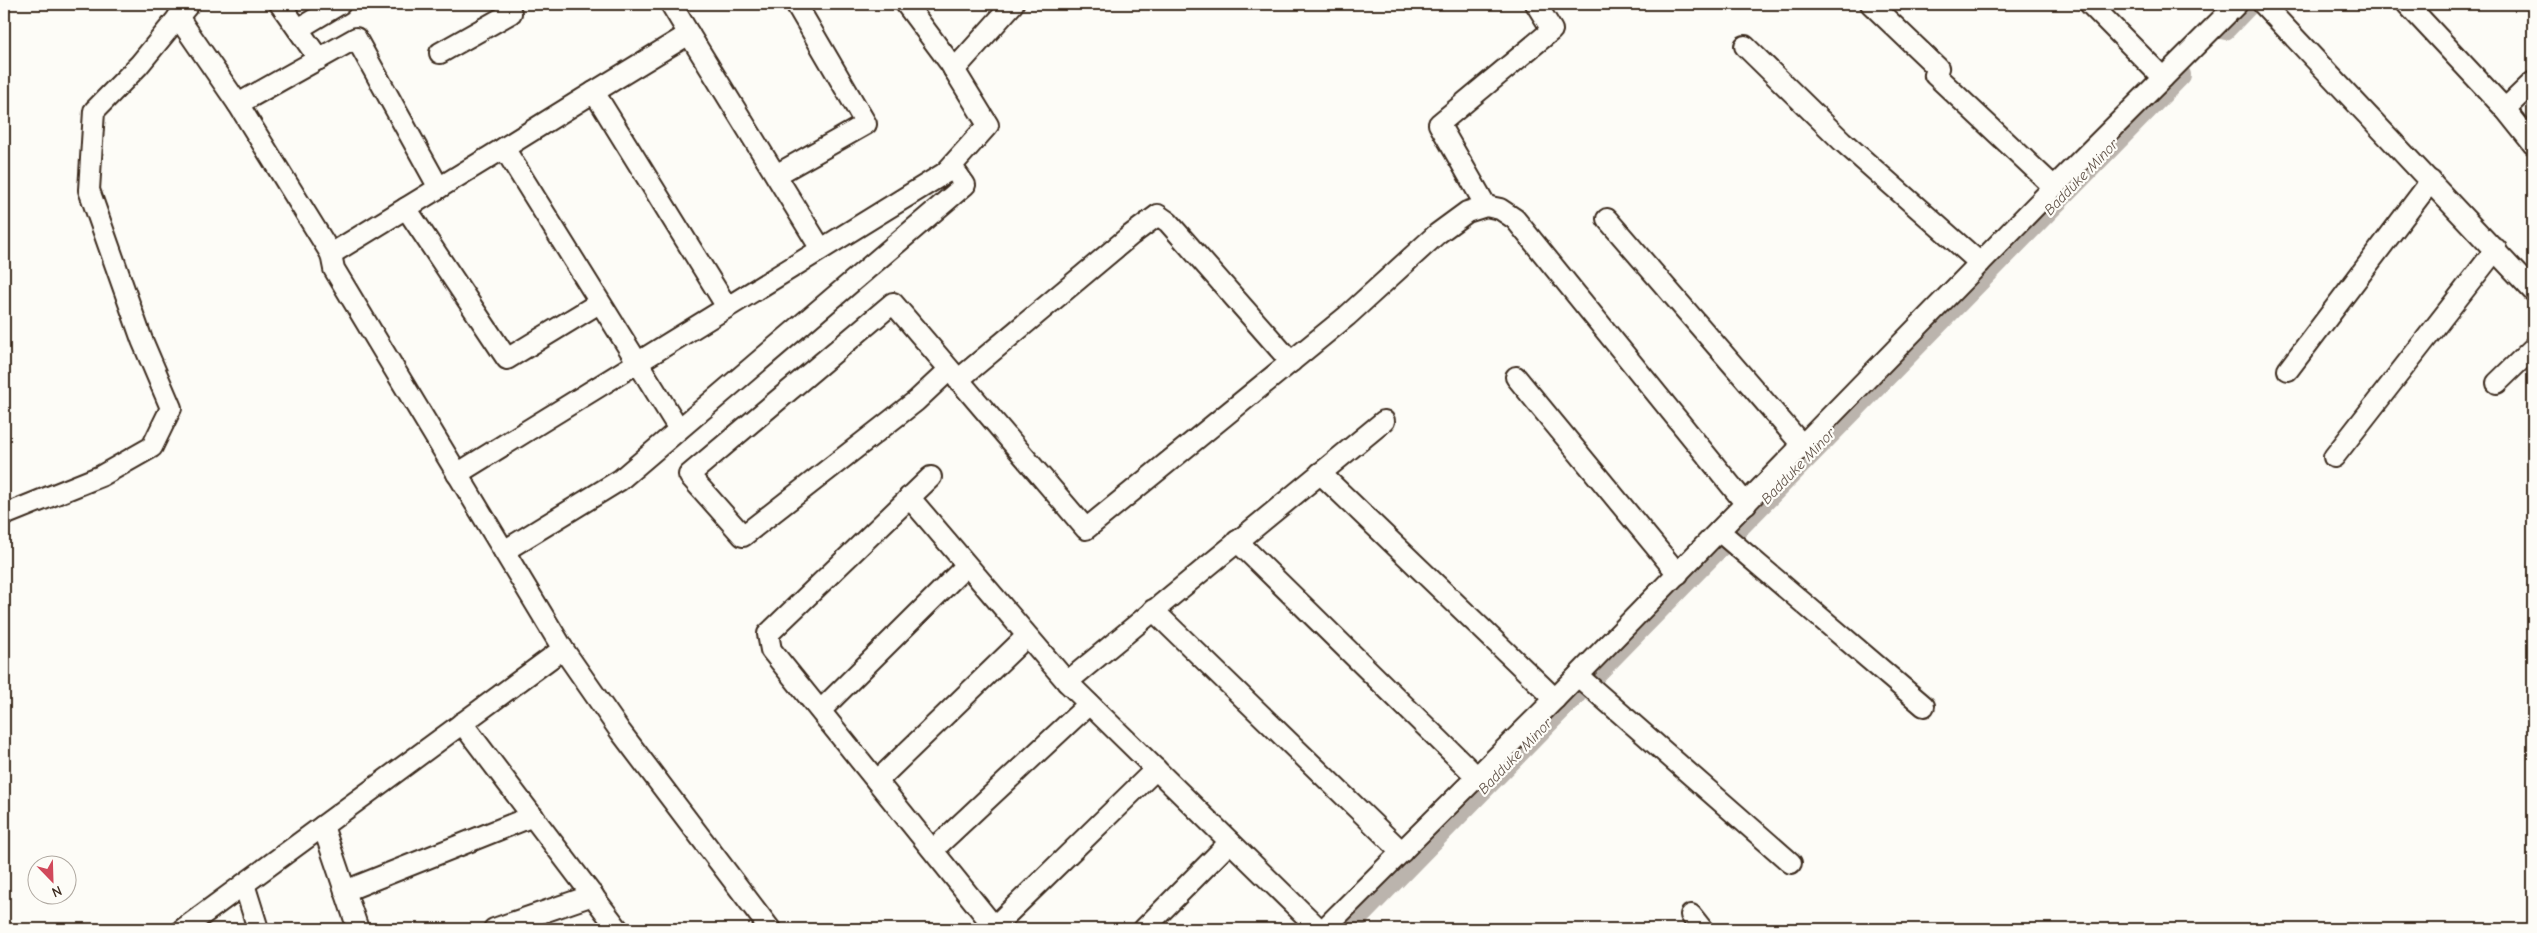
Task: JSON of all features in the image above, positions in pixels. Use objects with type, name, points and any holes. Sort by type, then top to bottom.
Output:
[{"type":"street","points":[[280,4],[319,59]]},
{"type":"street","points":[[298,29],[340,4]]},
{"type":"street","points":[[671,4],[821,249]]},
{"type":"street","points":[[776,175],[866,124],[796,4]]},
{"type":"street","points":[[906,4],[954,70],[988,125],[946,172]]},
{"type":"street","points":[[954,70],[1013,4]]},
{"type":"street","points":[[1486,206],[1439,124],[1552,30],[1536,4]]},
{"type":"street","points":[[1871,4],[1938,68],[1935,75],[2054,187]]},
{"type":"street","points":[[2090,4],[2163,78]]},
{"type":"street","points":[[1324,929],[1578,676],[2054,187],[2238,4]]},
{"type":"street","points":[[2263,4],[2496,249],[2533,291]]},
{"type":"street","points":[[2407,4],[2505,109],[2533,144]]},
{"type":"street","points":[[440,53],[514,7]]},
{"type":"street","points":[[4,515],[101,476],[152,447],[171,408],[142,340],[89,190],[94,111],[139,65],[183,10],[238,104],[331,254],[334,270],[563,649],[626,739],[770,929]]},
{"type":"street","points":[[331,254],[689,34]]},
{"type":"street","points":[[238,104],[356,38],[439,188]]},
{"type":"street","points":[[1745,46],[1842,141],[1980,263]]},
{"type":"street","points":[[2505,109],[2533,82]]},
{"type":"street","points":[[594,92],[727,307]]},
{"type":"street","points":[[504,148],[679,429]]},
{"type":"street","points":[[457,474],[953,168],[965,185],[620,480],[504,550]]},
{"type":"street","points":[[2288,370],[2432,181]]},
{"type":"street","points":[[1291,362],[1168,222],[1158,215],[953,375],[916,401],[743,536],[689,475],[893,303],[953,375],[1086,529],[1291,362],[1347,316],[1437,234],[1467,212],[1486,206],[1500,209],[1515,219],[1746,504]]},
{"type":"street","points":[[406,208],[507,359],[599,302]]},
{"type":"street","points":[[1607,219],[1803,446]]},
{"type":"street","points":[[2334,457],[2496,249]]},
{"type":"street","points":[[2496,383],[2533,348]]},
{"type":"street","points":[[1516,377],[1678,574]]},
{"type":"street","points":[[1067,682],[1152,610],[1384,421]]},
{"type":"street","points":[[1320,473],[1555,699]]},
{"type":"street","points":[[931,477],[768,634],[771,650],[995,928],[1156,769]]},
{"type":"street","points":[[909,497],[1067,682],[1319,929]]},
{"type":"street","points":[[1720,531],[1924,706]]},
{"type":"street","points":[[1237,541],[1477,777]]},
{"type":"street","points":[[821,710],[966,566]]},
{"type":"street","points":[[1152,610],[1402,852]]},
{"type":"street","points":[[876,781],[1027,636]]},
{"type":"street","points":[[182,929],[563,649]]},
{"type":"street","points":[[1578,676],[1791,863]]},
{"type":"street","points":[[933,850],[1089,704]]},
{"type":"street","points":[[462,723],[618,929]]},
{"type":"street","points":[[345,891],[533,816]]},
{"type":"street","points":[[324,826],[358,929]]},
{"type":"street","points":[[1144,929],[1230,842]]},
{"type":"street","points":[[244,884],[258,929]]},
{"type":"street","points":[[494,929],[593,895]]},
{"type":"waterway","name":"Badduke Minor","points":[[2225,29],[2249,4]]},
{"type":"waterway","name":"Badduke Minor","points":[[1346,929],[2180,75]]}]
